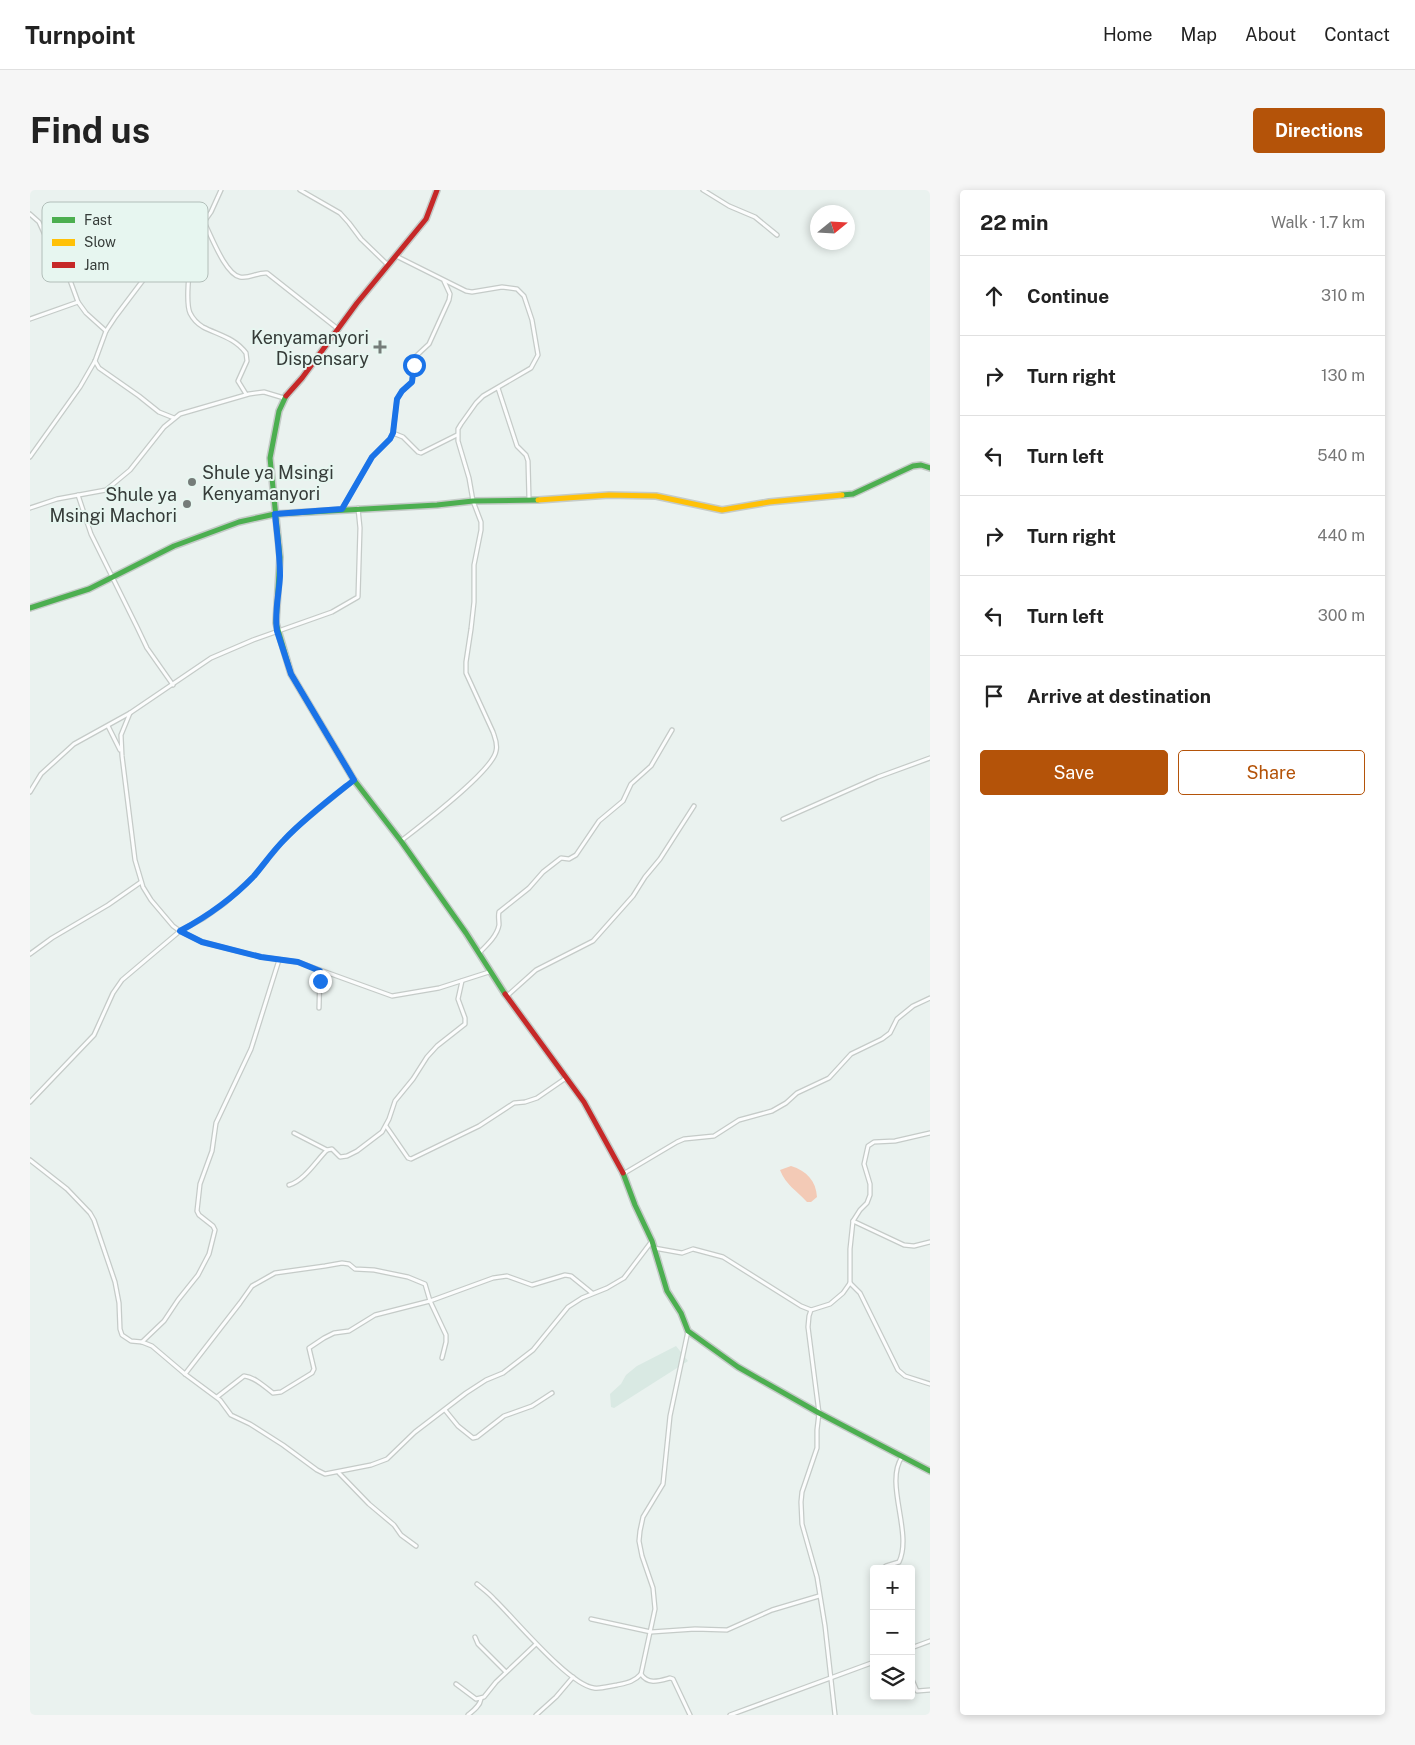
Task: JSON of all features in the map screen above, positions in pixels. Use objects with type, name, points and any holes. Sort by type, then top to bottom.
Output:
[{"type":"street","points":[[208,216],[221,190]]},
{"type":"street","points":[[300,190],[340,213],[361,239],[388,265]]},
{"type":"street","points":[[437,190],[426,219],[357,303],[302,378],[284,398],[276,421],[270,458],[280,557],[276,624],[291,674],[354,780],[400,841],[479,953],[506,996],[584,1102],[623,1174],[652,1241],[668,1291],[681,1313],[688,1331],[738,1367],[930,1472]]},
{"type":"street","points":[[703,190],[729,206],[755,218],[777,235]]},
{"type":"street","points":[[30,214],[39,222],[42,229]]},
{"type":"street","points":[[208,230],[226,264],[233,273],[243,278],[262,272],[268,273],[338,330]]},
{"type":"street","points":[[396,256],[460,289],[472,292],[502,287],[517,289],[524,296],[532,320],[538,355],[531,368],[476,403],[461,424],[457,435],[469,478],[473,501],[479,515],[481,530],[474,565],[474,602],[466,673],[493,732],[496,752],[489,765],[451,802],[400,841]]},
{"type":"street","points":[[342,509],[372,457],[390,439],[393,433],[397,399],[402,391],[412,382],[415,357],[429,344],[449,300],[450,294],[444,281]]},
{"type":"street","points":[[71,282],[78,302],[86,313],[106,331]]},
{"type":"street","points":[[30,457],[80,387],[95,361],[106,331],[140,282]]},
{"type":"street","points":[[189,282],[188,303],[190,314],[201,326],[228,337],[246,353],[247,361],[238,381],[246,394]]},
{"type":"street","points":[[30,320],[78,302]]},
{"type":"street","points":[[95,361],[108,376],[140,396],[159,412],[174,418]]},
{"type":"street","points":[[498,388],[518,446],[526,455],[528,461],[529,499]]},
{"type":"street","points":[[30,508],[46,501],[106,490],[130,470],[164,427],[174,418],[196,409],[246,394],[264,392],[284,398]]},
{"type":"street","points":[[393,433],[403,437],[418,452],[422,453],[457,435]]},
{"type":"street","points":[[30,608],[89,589],[183,543],[238,522],[275,514],[437,505],[473,501],[609,495],[656,496],[722,510],[786,499],[853,494],[913,466],[922,465],[930,468]]},
{"type":"street","points":[[78,495],[90,534],[113,576],[147,648],[173,685]]},
{"type":"street","points":[[30,792],[41,774],[74,744],[130,713],[219,654],[332,612],[358,597],[360,528],[358,508]]},
{"type":"street","points":[[130,713],[121,735],[131,840],[141,882],[151,900],[173,926],[202,942],[261,957],[298,962],[392,996],[439,988],[490,972]]},
{"type":"street","points":[[108,726],[122,756]]},
{"type":"street","points":[[479,953],[487,945],[499,925],[499,912],[529,888],[543,872],[561,858],[569,859],[576,855],[599,821],[619,804],[631,784],[651,766],[672,730]]},
{"type":"street","points":[[783,819],[878,777],[930,758]]},
{"type":"street","points":[[30,1102],[91,1039],[113,993],[122,980],[180,931],[204,918],[232,897],[297,827],[354,780]]},
{"type":"street","points":[[506,996],[536,970],[593,941],[621,910],[644,877],[660,859],[694,806]]},
{"type":"street","points":[[30,954],[52,938],[108,906],[141,882]]},
{"type":"street","points":[[142,1342],[164,1321],[198,1275],[209,1254],[215,1230],[196,1211],[200,1184],[212,1151],[216,1123],[251,1049],[279,960]]},
{"type":"street","points":[[319,1008],[320,971]]},
{"type":"street","points":[[294,1133],[327,1150],[332,1149],[340,1157],[347,1156],[374,1138],[386,1126],[395,1101],[428,1057],[437,1046],[465,1024],[465,1018],[458,999],[462,980]]},
{"type":"street","points":[[623,1174],[676,1142],[684,1139],[714,1136],[739,1120],[772,1111],[786,1103],[796,1093],[829,1078],[851,1054],[882,1039],[890,1033],[897,1018],[913,1006],[930,998]]},
{"type":"street","points":[[386,1126],[408,1158],[411,1159],[479,1126],[514,1103],[536,1098],[566,1078]]},
{"type":"street","points":[[654,1248],[682,1253],[693,1249],[723,1257],[811,1310],[830,1304],[843,1293],[850,1283],[850,1249],[853,1221],[860,1210],[867,1204],[870,1195],[870,1184],[864,1164],[870,1144],[895,1141],[930,1133]]},
{"type":"street","points":[[289,1185],[296,1182],[308,1171],[327,1150]]},
{"type":"street","points":[[30,1160],[60,1183],[92,1216],[115,1282],[121,1332],[131,1341],[142,1342],[152,1346],[184,1374],[217,1397],[231,1416],[250,1424],[283,1445],[316,1470],[325,1474],[371,1465],[387,1459],[415,1432],[475,1387],[503,1373],[526,1356],[568,1307],[577,1300],[607,1288],[624,1278],[652,1241]]},
{"type":"street","points":[[853,1221],[904,1245],[914,1246],[930,1242]]},
{"type":"street","points":[[184,1374],[240,1303],[248,1290],[258,1281],[275,1273],[345,1263],[355,1269],[374,1270],[420,1281],[426,1287],[430,1301],[447,1339],[442,1358]]},
{"type":"street","points":[[217,1397],[244,1376],[255,1380],[273,1393],[281,1392],[314,1372],[309,1348],[324,1338],[334,1333],[349,1330],[374,1314],[430,1301],[460,1288],[501,1276],[513,1277],[532,1285],[565,1274],[571,1276],[593,1293]]},
{"type":"street","points":[[850,1283],[860,1293],[898,1370],[905,1376],[930,1384]]},
{"type":"street","points":[[811,1310],[808,1342],[814,1368],[819,1413],[816,1430],[817,1448],[802,1492],[802,1524],[817,1577],[825,1626],[835,1715]]},
{"type":"street","points":[[477,1584],[494,1599],[536,1644],[574,1677],[593,1688],[628,1682],[636,1679],[641,1674],[655,1609],[654,1597],[639,1541],[640,1531],[643,1517],[662,1484],[670,1416],[688,1331]]},
{"type":"street","points":[[445,1410],[458,1426],[473,1438],[478,1437],[504,1416],[532,1406],[552,1393]]},
{"type":"street","points":[[889,1565],[898,1562],[903,1550],[896,1476],[898,1462],[902,1457]]},
{"type":"street","points":[[339,1472],[369,1504],[416,1546]]},
{"type":"street","points":[[591,1619],[651,1632],[695,1629],[727,1630],[772,1610],[819,1596]]},
{"type":"street","points":[[474,1637],[478,1644],[506,1672]]},
{"type":"street","points":[[915,1646],[930,1640]]},
{"type":"street","points":[[468,1715],[476,1708],[481,1699],[488,1694],[496,1682],[536,1644]]},
{"type":"street","points":[[730,1715],[870,1663]]},
{"type":"street","points":[[641,1674],[644,1679],[650,1681],[673,1679],[690,1715]]},
{"type":"street","points":[[536,1715],[574,1677]]},
{"type":"street","points":[[456,1684],[476,1699],[481,1699]]},
{"type":"street","points":[[915,1686],[917,1691],[930,1690]]},
{"type":"shaded area","points":[[791,1166],[802,1171],[813,1181],[817,1197],[811,1202],[807,1202],[788,1184],[782,1175],[780,1170]]},
{"type":"shaded area","points":[[676,1346],[688,1361],[614,1408],[611,1407],[610,1394],[621,1384],[626,1375],[637,1366]]},
{"type":"traffic: fast","points":[[286,396],[279,411],[270,458],[280,557],[276,623],[291,674],[354,780],[401,841],[466,933],[505,994]]},
{"type":"traffic: fast","points":[[842,495],[853,494],[913,466],[921,465],[930,468]]},
{"type":"traffic: fast","points":[[30,608],[89,589],[174,546],[239,522],[275,514],[437,505],[473,501],[538,500]]},
{"type":"traffic: fast","points":[[623,1173],[635,1205],[652,1241],[667,1291],[681,1313],[688,1331],[738,1367],[819,1413],[930,1471]]},
{"type":"traffic: slow","points":[[538,500],[609,495],[656,496],[722,510],[769,502],[842,495]]},
{"type":"traffic: jam","points":[[286,396],[302,378],[357,303],[426,219],[437,190]]},
{"type":"traffic: jam","points":[[505,994],[584,1102],[623,1173]]},
{"type":"place","name":"Kenyamanyori Dispensary","points":[[380,347]]},
{"type":"place","name":"Shule ya Msingi Kenyamanyori","points":[[192,482]]},
{"type":"place","name":"Shule ya Msingi Machori","points":[[187,504]]},
{"type":"route","points":[[320,981],[320,971],[298,962],[261,957],[202,942],[180,931],[204,918],[240,890],[297,827],[354,780],[291,674],[282,648],[276,624],[280,557],[275,514],[342,509],[372,457],[390,439],[393,433],[397,399],[402,391],[412,382],[414,365]]}]
